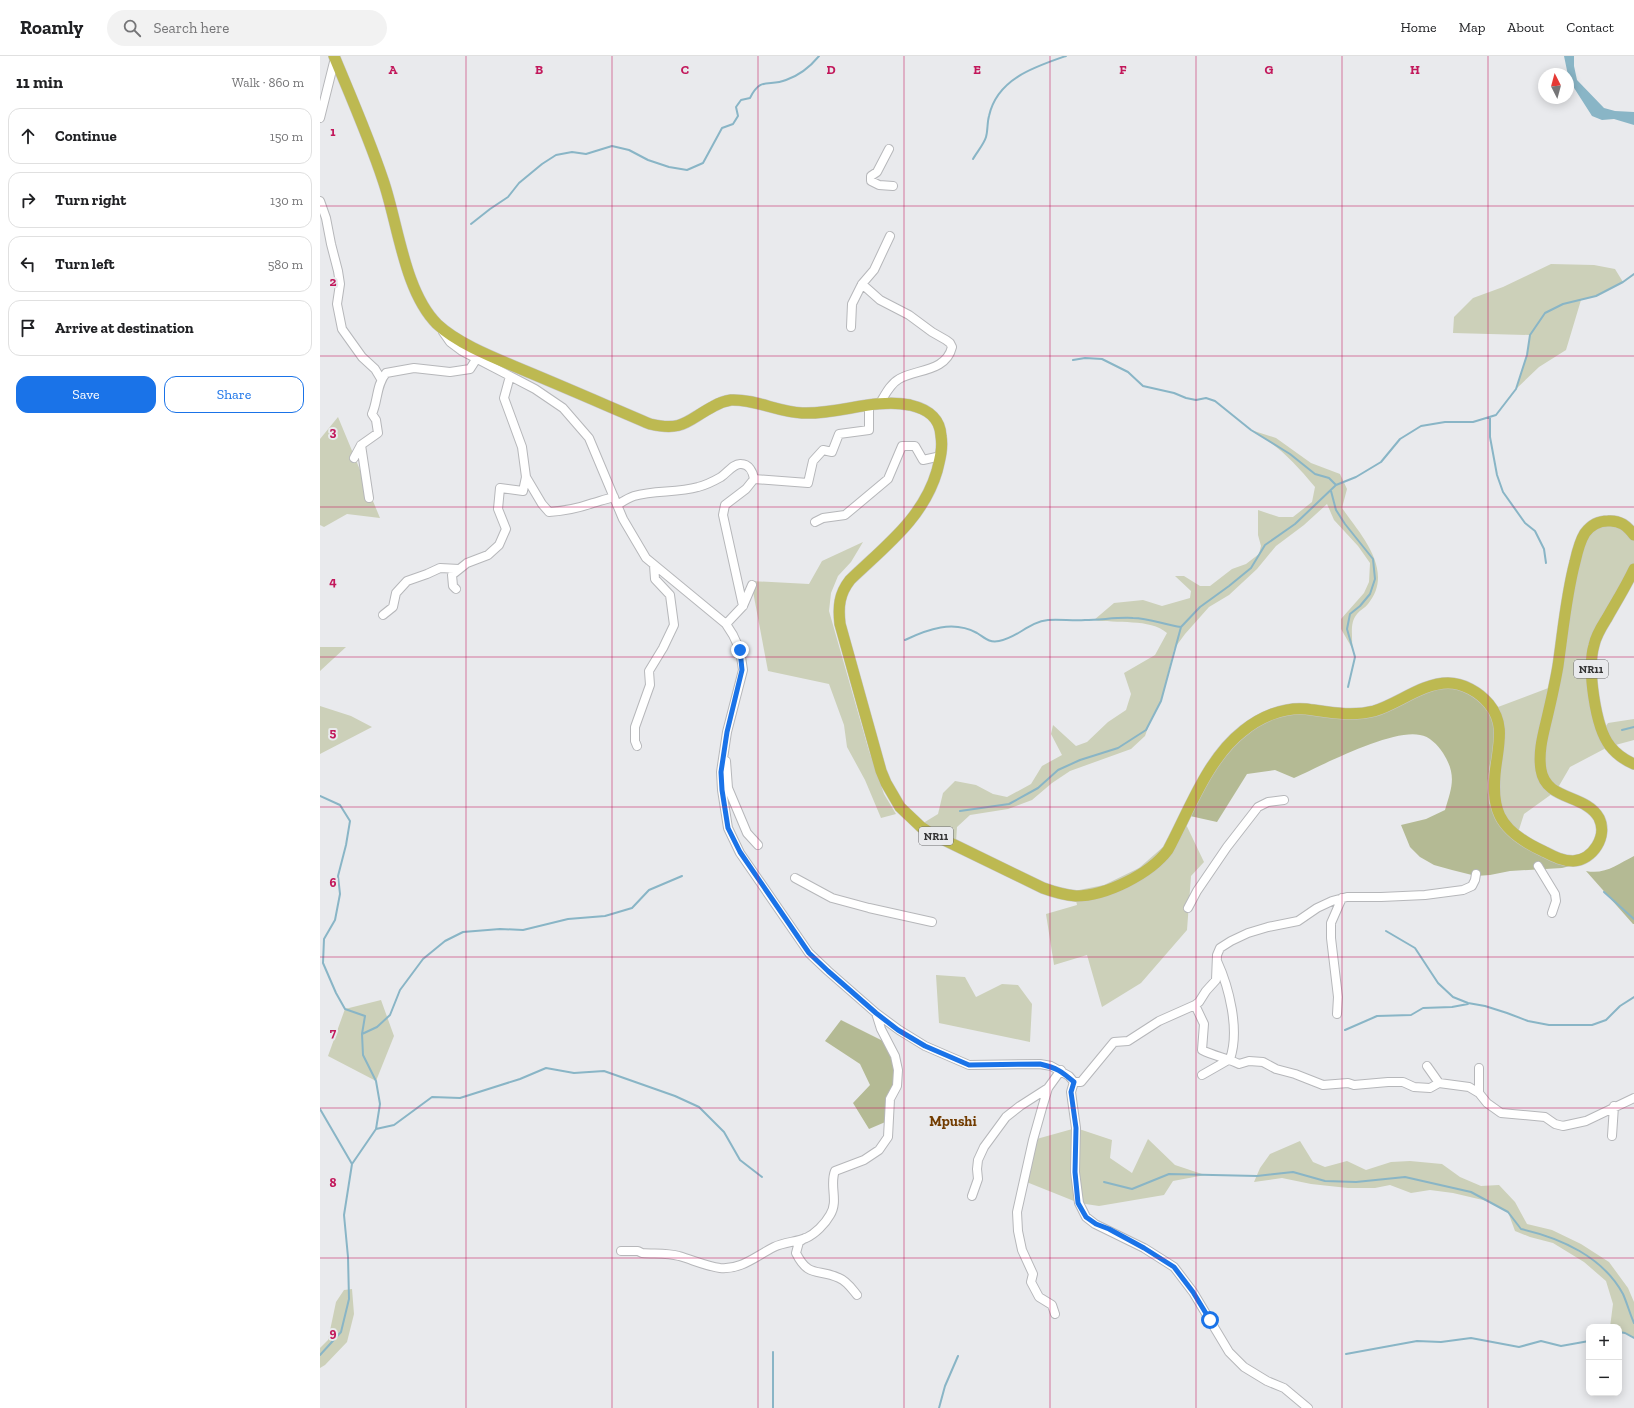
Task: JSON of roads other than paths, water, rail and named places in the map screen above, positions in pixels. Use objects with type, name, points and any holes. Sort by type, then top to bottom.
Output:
[{"type":"highway","name":"NR11","points":[[335,57],[383,178],[391,202],[401,246],[416,290],[425,308],[438,324],[470,346],[650,424],[664,428],[675,427],[687,423],[721,402],[730,400],[744,401],[786,411],[802,413],[874,404],[910,405],[921,408],[937,420],[941,428],[941,456],[933,483],[925,501],[907,526],[850,580],[844,588],[840,597],[840,624],[881,771],[894,799],[900,807],[927,831],[1043,888],[1057,893],[1076,896],[1098,892],[1136,877],[1160,860],[1168,850],[1179,830],[1202,781],[1233,740],[1253,723],[1277,712],[1296,709],[1345,714],[1375,710],[1426,688],[1444,684],[1454,684],[1470,689],[1487,702],[1495,713],[1500,731],[1500,743],[1495,771],[1495,801],[1498,813],[1504,824],[1521,840],[1558,858],[1574,861],[1588,856],[1598,843],[1601,836],[1600,822],[1594,811],[1548,786],[1542,777],[1541,746],[1554,687],[1571,577],[1581,541],[1592,525],[1600,522],[1617,521],[1632,530]]},
{"type":"highway","name":"NR11","points":[[1634,569],[1598,634],[1593,646],[1591,665],[1593,692],[1604,736],[1613,750],[1627,761],[1634,764]]},
{"type":"street","points":[[320,118],[335,57]]},
{"type":"street","points":[[889,149],[877,172],[871,176],[871,181],[879,185],[893,186]]},
{"type":"street","points":[[320,202],[326,218],[338,271],[340,284],[337,304],[342,329],[362,357],[375,369],[381,378]]},
{"type":"street","points":[[851,327],[852,304],[862,284],[874,270],[890,236]]},
{"type":"street","points":[[754,479],[808,483],[813,461],[823,450],[832,452],[839,434],[869,430],[874,404],[898,379],[940,364],[949,356],[952,348],[950,343],[909,315],[880,300],[862,284]]},
{"type":"street","points":[[438,324],[450,342],[462,351],[550,398],[563,408],[590,438],[616,501],[633,537],[646,558],[726,624],[733,635],[740,650],[742,670],[727,732],[721,772],[722,790],[728,828],[740,852],[809,953],[876,1013],[898,1030],[925,1046],[969,1065],[1040,1064],[1061,1070],[1074,1082]]},
{"type":"street","points":[[354,458],[361,445],[378,433],[376,420],[372,414],[375,408],[381,378],[386,373],[414,368],[450,372],[470,369],[476,358]]},
{"type":"street","points":[[456,589],[452,586],[452,575],[467,563],[488,555],[499,545],[506,529],[498,509],[500,488],[523,491],[526,477],[522,447],[504,398],[510,376]]},
{"type":"street","points":[[361,445],[369,498]]},
{"type":"street","points":[[815,522],[823,518],[845,515],[888,479],[902,446],[915,446],[923,460],[941,456]]},
{"type":"street","points":[[526,477],[542,504],[550,512],[564,511],[593,504],[603,499],[616,501],[632,496],[699,487],[722,476],[739,464],[744,464],[754,474],[754,479],[746,489],[723,508],[724,523],[743,606]]},
{"type":"street","points":[[637,746],[635,741],[635,727],[650,685],[649,671],[663,648],[674,625],[670,595],[655,579],[654,565]]},
{"type":"street","points":[[383,615],[393,608],[396,592],[407,581],[440,568],[459,569]]},
{"type":"street","points":[[726,624],[743,606],[752,585]]},
{"type":"street","points":[[725,750],[728,788],[747,833],[758,845]]},
{"type":"street","points":[[1188,908],[1197,891],[1227,848],[1258,808],[1268,802],[1284,800]]},
{"type":"street","points":[[1538,866],[1555,894],[1556,901],[1552,912]]},
{"type":"street","points":[[1074,1082],[1081,1082],[1114,1042],[1128,1041],[1159,1021],[1199,1002],[1206,990],[1216,980],[1216,960],[1220,948],[1231,941],[1248,933],[1268,927],[1298,922],[1317,908],[1342,898],[1363,896],[1381,897],[1424,895],[1463,890],[1472,886],[1476,874]]},
{"type":"street","points":[[795,878],[832,898],[932,922]]},
{"type":"street","points":[[1337,1014],[1338,997],[1331,938],[1331,923],[1342,898]]},
{"type":"street","points":[[1202,1075],[1230,1059],[1233,1044],[1233,1019],[1224,977],[1216,960]]},
{"type":"street","points":[[1195,1005],[1204,1024],[1202,1050],[1212,1055],[1230,1059],[1239,1064],[1249,1061],[1263,1062],[1276,1069],[1295,1074],[1323,1085],[1348,1082],[1354,1085],[1403,1082],[1414,1087],[1430,1088],[1439,1083],[1469,1088],[1479,1093],[1487,1103],[1501,1113],[1545,1117],[1555,1124],[1563,1126],[1586,1121],[1614,1106],[1634,1098]]},
{"type":"street","points":[[857,1295],[841,1278],[819,1274],[807,1268],[801,1262],[796,1253],[799,1242],[820,1228],[831,1215],[834,1201],[832,1178],[835,1171],[864,1160],[878,1150],[888,1137],[890,1099],[896,1086],[898,1070],[895,1056],[881,1029],[876,1013]]},
{"type":"street","points":[[1427,1066],[1439,1083]]},
{"type":"street","points":[[1479,1068],[1479,1093]]},
{"type":"street","points":[[1055,1314],[1052,1305],[1039,1297],[1030,1282],[1033,1274],[1022,1250],[1018,1231],[1017,1212],[1033,1140],[1048,1088],[1061,1070]]},
{"type":"street","points":[[1074,1082],[1071,1092],[1076,1128],[1075,1172],[1078,1203],[1086,1217],[1096,1224],[1109,1229],[1144,1248],[1174,1267],[1193,1292],[1229,1352],[1244,1367],[1267,1381],[1284,1388],[1308,1408]]},
{"type":"street","points":[[972,1196],[978,1178],[978,1160],[984,1147],[1006,1117],[1025,1102],[1048,1088]]},
{"type":"street","points":[[1612,1136],[1614,1106]]},
{"type":"street","points":[[621,1251],[672,1254],[709,1266],[727,1268],[747,1262],[774,1247],[806,1238]]},
{"type":"water","points":[[1564,56],[1574,56],[1574,66],[1577,80],[1604,108],[1615,111],[1634,112],[1634,125],[1614,119],[1602,120],[1592,116],[1574,88],[1574,68],[1566,68]]},
{"type":"waterway","points":[[471,224],[508,197],[519,183],[542,164],[556,155],[572,152],[586,154],[612,146],[629,150],[648,160],[669,167],[687,170],[703,163],[722,128],[733,124],[738,116],[736,107],[741,100],[750,98],[754,91],[762,84],[780,82],[796,76],[812,64],[819,56]]},
{"type":"waterway","points":[[973,159],[985,140],[993,103],[1008,84],[1018,76],[1030,70],[1066,56]]},
{"type":"waterway","points":[[960,811],[1009,804],[1038,788],[1058,770],[1080,760],[1118,748],[1146,730],[1161,701],[1181,627],[1200,607],[1251,568],[1265,545],[1295,524],[1336,485],[1356,477],[1381,462],[1400,439],[1421,426],[1445,422],[1473,422],[1496,415],[1516,389],[1527,355],[1530,335],[1545,313],[1563,304],[1596,296],[1623,282],[1634,274]]},
{"type":"waterway","points":[[1073,360],[1085,358],[1102,359],[1128,372],[1143,386],[1174,393],[1186,398],[1196,400],[1206,398],[1215,401],[1251,430],[1290,454],[1315,474],[1329,478],[1336,485]]},
{"type":"waterway","points":[[1490,417],[1490,437],[1497,475],[1503,492],[1525,523],[1535,531],[1544,549],[1546,563]]},
{"type":"waterway","points":[[1331,491],[1336,510],[1345,524],[1373,559],[1375,579],[1370,594],[1360,606],[1350,614],[1347,629],[1355,657],[1348,687]]},
{"type":"waterway","points":[[905,640],[923,632],[941,628],[959,627],[977,633],[990,641],[999,641],[1012,637],[1041,621],[1048,620],[1139,618],[1181,627]]},
{"type":"waterway","points":[[1622,730],[1634,727]]},
{"type":"waterway","points":[[320,796],[340,805],[350,821],[346,845],[338,876],[340,894],[335,920],[324,939],[323,963],[336,993],[345,1009],[365,1016],[362,1034],[363,1055],[376,1081],[380,1104],[376,1129],[352,1164]]},
{"type":"waterway","points":[[362,1034],[377,1027],[390,1015],[400,990],[423,959],[445,941],[463,932],[500,929],[523,930],[568,919],[605,916],[632,908],[649,890],[682,876]]},
{"type":"waterway","points":[[1604,892],[1634,919]]},
{"type":"waterway","points":[[1386,931],[1415,948],[1438,983],[1453,997],[1468,1003],[1485,1006],[1507,1013],[1528,1021],[1549,1025],[1592,1025],[1606,1020],[1620,1006],[1634,997]]},
{"type":"waterway","points":[[1345,1030],[1377,1016],[1411,1015],[1423,1008],[1452,1007],[1468,1004]]},
{"type":"waterway","points":[[376,1129],[394,1125],[432,1097],[460,1098],[520,1079],[546,1068],[574,1073],[604,1071],[675,1096],[699,1107],[724,1132],[740,1160],[762,1177]]},
{"type":"waterway","points":[[320,1109],[352,1164],[344,1215],[348,1257],[349,1299],[341,1332],[320,1355]]},
{"type":"waterway","points":[[1104,1182],[1132,1189],[1169,1174],[1257,1176],[1293,1172],[1325,1181],[1356,1182],[1405,1177],[1471,1192],[1508,1212],[1521,1229],[1566,1244],[1580,1251],[1592,1260],[1615,1281],[1623,1294],[1634,1323]]},
{"type":"waterway","points":[[1622,1332],[1634,1338]]},
{"type":"waterway","points":[[1346,1354],[1417,1341],[1441,1342],[1471,1338],[1519,1347],[1541,1341],[1561,1346],[1586,1342]]},
{"type":"waterway","points":[[773,1352],[773,1408]]},
{"type":"waterway","points":[[939,1408],[945,1386],[958,1356]]},
{"type":"district","name":"Mpushi","points":[[953,1121]]}]
